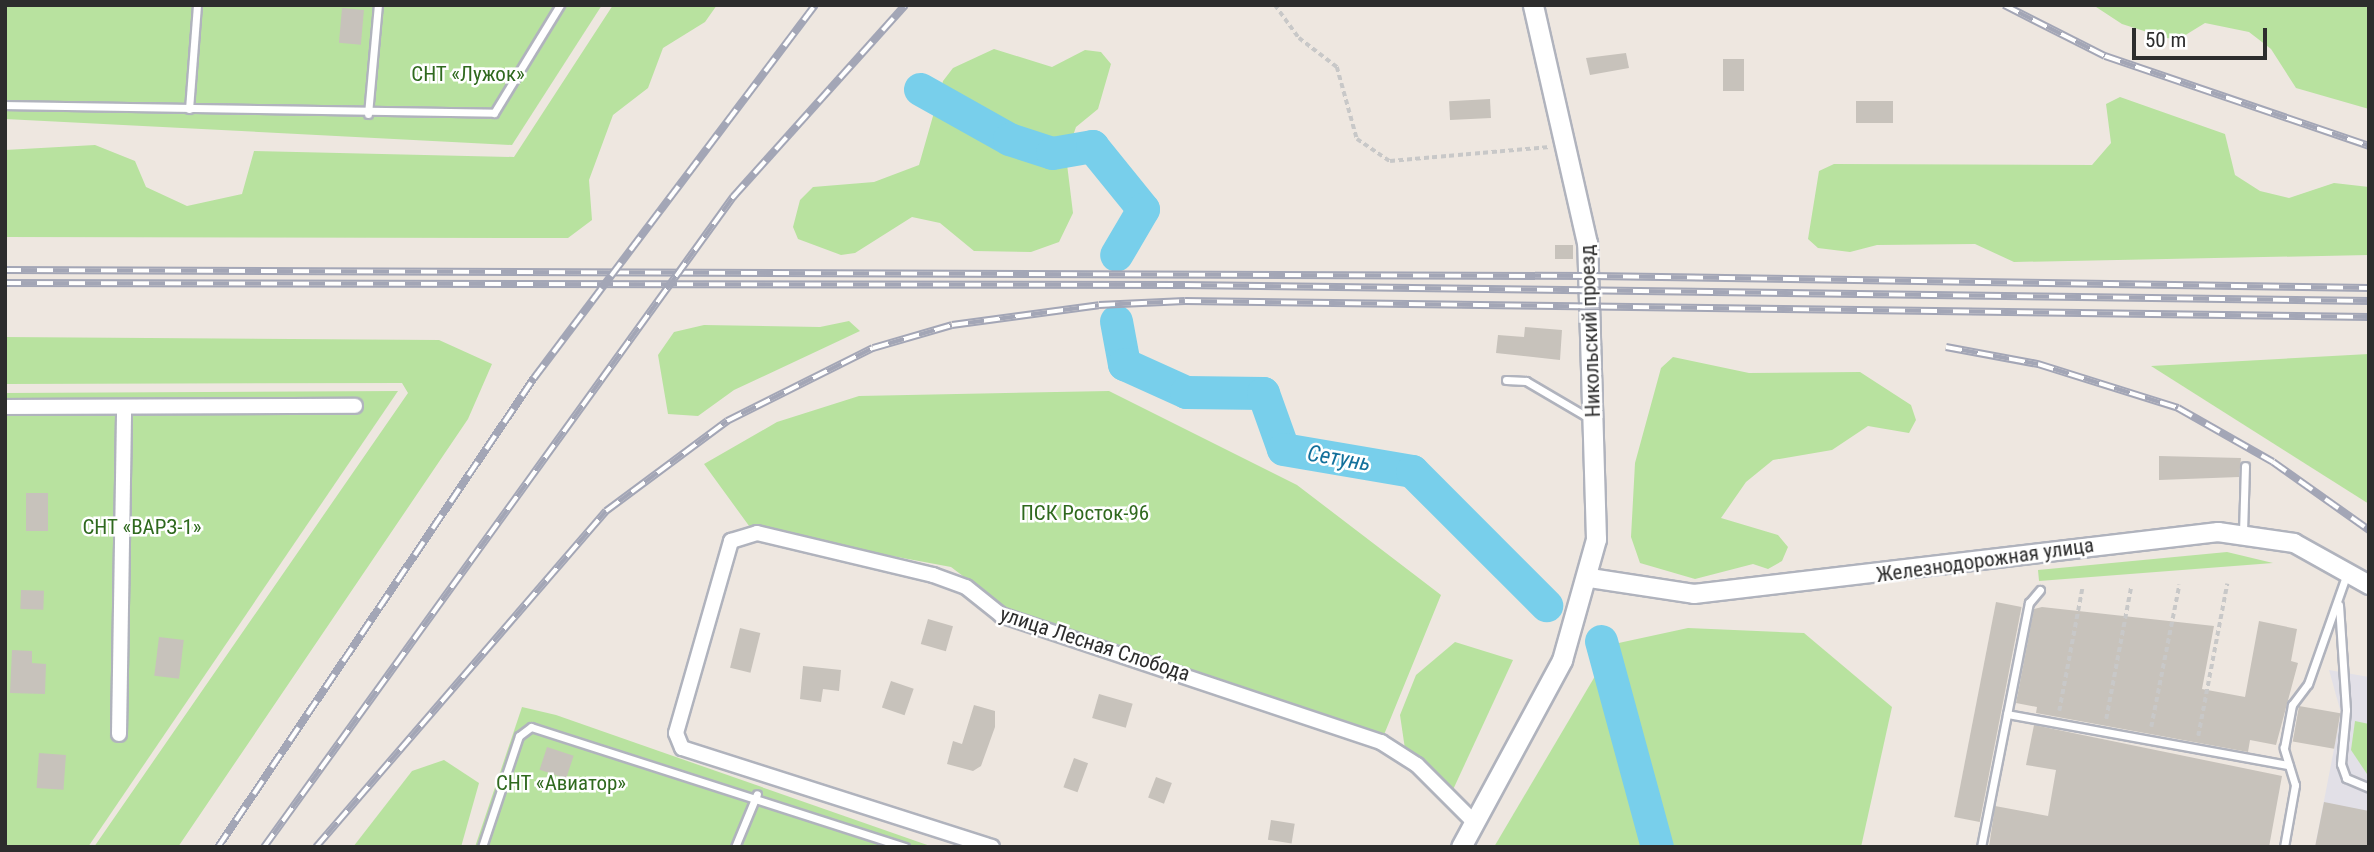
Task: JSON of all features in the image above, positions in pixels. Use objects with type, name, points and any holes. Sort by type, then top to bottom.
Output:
[{"type":"main road","name":"Никольский проезд","points":[[1461,847],[1562,660],[1590,578],[1596,538],[1591,276],[1568,146],[1533,5]]},
{"type":"street","points":[[5,407],[355,406]]},
{"type":"street","points":[[119,734],[124,407]]},
{"type":"street","name":"улица Лесная Слобода","points":[[992,847],[682,748],[676,733],[731,541],[757,533],[933,575],[966,587],[1001,615],[1381,742],[1417,765],[1474,822]]},
{"type":"street","name":"Железнодорожная улица","points":[[1590,578],[1694,594],[2242,533],[2294,542],[2369,585]]},
{"type":"lane","points":[[189,109],[197,5]]},
{"type":"lane","points":[[368,114],[378,5]]},
{"type":"lane","points":[[5,105],[368,114],[494,113],[560,5]]},
{"type":"lane","points":[[1506,380],[1526,381],[1576,416],[1594,419]]},
{"type":"lane","points":[[2242,533],[2245,466]]},
{"type":"lane","points":[[2284,847],[2295,785],[2284,748],[2292,705],[2308,684],[2347,571]]},
{"type":"lane","points":[[1981,847],[2029,603],[2040,590]]},
{"type":"lane","points":[[2338,601],[2346,710],[2341,764],[2346,778],[2369,788]]},
{"type":"lane","points":[[2007,714],[2288,765]]},
{"type":"lane","points":[[482,847],[519,736],[531,727],[757,794],[905,847]]},
{"type":"lane","points":[[735,847],[757,794]]},
{"type":"path","points":[[1275,5],[1299,38],[1336,67],[1357,139],[1390,161],[1568,146]]},
{"type":"path","points":[[2195,748],[2227,584]]},
{"type":"path","points":[[2148,740],[2179,586]]},
{"type":"path","points":[[2104,732],[2131,587]]},
{"type":"path","points":[[2057,723],[2082,589]]},
{"type":"shaded area","points":[[2329,670],[2369,677],[2369,847],[2315,847],[2341,713]]},
{"type":"green space","name":"СНТ «Лужок»","points":[[5,5],[602,5],[512,145],[5,119]]},
{"type":"green space","points":[[613,5],[717,5],[705,22],[663,48],[648,88],[613,115],[589,180],[592,220],[568,238],[5,237],[5,150],[95,145],[135,161],[146,187],[187,206],[242,194],[254,151],[514,157]]},
{"type":"green space","points":[[2093,5],[2369,5],[2369,109],[2296,88],[2271,49],[2249,32],[2205,23],[2179,39],[2166,38],[2122,24]]},
{"type":"green space","points":[[994,49],[1052,67],[1085,50],[1101,52],[1111,64],[1098,109],[1076,127],[1066,156],[1073,213],[1059,242],[1031,252],[974,251],[940,223],[912,217],[855,253],[841,255],[798,239],[793,227],[800,200],[813,187],[874,182],[919,165],[943,81],[953,68]]},
{"type":"green space","points":[[2120,97],[2225,134],[2235,175],[2260,191],[2289,198],[2334,183],[2369,187],[2369,255],[2014,262],[1975,244],[1877,245],[1850,252],[1818,248],[1808,239],[1819,171],[1834,164],[2092,165],[2111,143],[2106,104]]},
{"type":"green space","points":[[849,321],[860,331],[734,390],[698,416],[668,414],[658,355],[674,332],[704,325],[820,327]]},
{"type":"green space","points":[[5,337],[439,340],[492,364],[468,419],[178,847],[94,847],[408,393],[402,383],[5,384]]},
{"type":"green space","points":[[2369,354],[2369,504],[2151,366]]},
{"type":"green space","points":[[1673,357],[1749,373],[1860,372],[1911,405],[1916,420],[1909,433],[1868,426],[1832,450],[1773,460],[1746,482],[1721,518],[1778,535],[1788,547],[1782,561],[1768,569],[1753,564],[1695,579],[1640,563],[1631,537],[1635,463],[1661,368]]},
{"type":"green space","name":"СНТ «ВАРЗ-1»","points":[[398,391],[88,847],[5,847],[5,393]]},
{"type":"green space","name":"ПСК Росток-96","points":[[1109,391],[1297,485],[1441,595],[1381,742],[1017,617],[951,567],[752,530],[704,464],[777,422],[859,396]]},
{"type":"green space","points":[[2227,552],[2273,563],[2039,581],[2038,570]]},
{"type":"green space","points":[[1688,628],[1804,633],[1892,707],[1861,847],[1494,847],[1614,644]]},
{"type":"green space","points":[[1455,642],[1513,660],[1451,794],[1405,749],[1400,715],[1416,675]]},
{"type":"green space","name":"СНТ «Авиатор»","points":[[522,707],[556,715],[933,847],[475,847]]},
{"type":"green space","points":[[2355,721],[2369,724],[2369,777],[2351,750]]},
{"type":"green space","points":[[444,760],[479,783],[461,847],[353,847],[412,771]]},
{"type":"building","points":[[342,8],[364,10],[361,45],[339,43]]},
{"type":"building","points":[[1626,53],[1629,68],[1590,75],[1586,58]]},
{"type":"building","points":[[1723,59],[1744,59],[1744,91],[1723,91]]},
{"type":"building","points":[[1490,99],[1491,118],[1450,120],[1449,101]]},
{"type":"building","points":[[1856,101],[1893,101],[1893,123],[1856,123]]},
{"type":"building","points":[[1555,245],[1573,245],[1573,259],[1555,259]]},
{"type":"building","points":[[1525,327],[1562,330],[1560,360],[1496,353],[1498,335],[1524,337]]},
{"type":"building","points":[[2159,456],[2241,458],[2239,477],[2159,480]]},
{"type":"building","points":[[26,493],[48,493],[48,531],[26,531]]},
{"type":"building","points":[[21,590],[44,591],[43,610],[20,609]]},
{"type":"building","points":[[1996,602],[2022,607],[1980,822],[1954,817]]},
{"type":"building","points":[[2042,607],[2214,626],[2202,689],[2245,697],[2259,621],[2297,629],[2291,661],[2298,663],[2276,745],[2250,740],[2248,752],[2036,713],[2037,707],[2016,703],[2034,609]]},
{"type":"building","points":[[928,619],[953,626],[946,651],[921,644]]},
{"type":"building","points":[[740,628],[760,633],[750,673],[730,668]]},
{"type":"building","points":[[159,637],[184,640],[179,679],[154,676]]},
{"type":"building","points":[[12,650],[32,651],[32,663],[46,664],[45,694],[10,693]]},
{"type":"building","points":[[803,666],[841,670],[839,691],[823,689],[821,702],[800,699]]},
{"type":"building","points":[[891,681],[914,689],[905,715],[882,707]]},
{"type":"building","points":[[1099,694],[1133,704],[1126,728],[1092,718]]},
{"type":"building","points":[[974,705],[995,711],[995,727],[981,766],[973,771],[947,764],[953,741],[962,744]]},
{"type":"building","points":[[2299,706],[2340,713],[2334,749],[2293,741]]},
{"type":"building","points":[[2034,725],[2282,776],[2269,847],[1989,847],[1995,806],[2048,816],[2056,770],[2026,765]]},
{"type":"building","points":[[547,747],[574,756],[566,778],[540,770]]},
{"type":"building","points":[[39,753],[66,755],[63,790],[37,788]]},
{"type":"building","points":[[1074,758],[1088,763],[1077,792],[1063,787]]},
{"type":"building","points":[[1156,777],[1172,783],[1164,804],[1148,798]]},
{"type":"building","points":[[2324,802],[2369,811],[2369,847],[2315,847]]},
{"type":"building","points":[[1271,820],[1295,824],[1292,844],[1268,840]]},
{"type":"waterway","name":"Сетунь","points":[[920,89],[1009,139],[1052,153],[1092,146],[1143,209],[1116,255]]},
{"type":"waterway","name":"Сетунь","points":[[1116,321],[1124,364],[1186,392],[1263,393],[1283,449],[1412,471],[1546,605]]},
{"type":"waterway","name":"Сетунь","points":[[1601,641],[1657,847]]},
{"type":"railway","points":[[218,847],[534,378],[815,5]]},
{"type":"railway","points":[[264,847],[733,197],[905,5]]},
{"type":"railway","points":[[2004,5],[2105,56],[2369,146]]},
{"type":"railway","points":[[5,270],[1591,276],[2369,288]]},
{"type":"railway","points":[[5,283],[1185,285],[2369,301]]},
{"type":"railway","points":[[316,847],[606,511],[727,421],[873,348],[952,325],[1099,305],[1185,301],[2369,317]]},
{"type":"railway","points":[[1946,347],[2038,364],[2178,408],[2273,462],[2369,530]]}]
